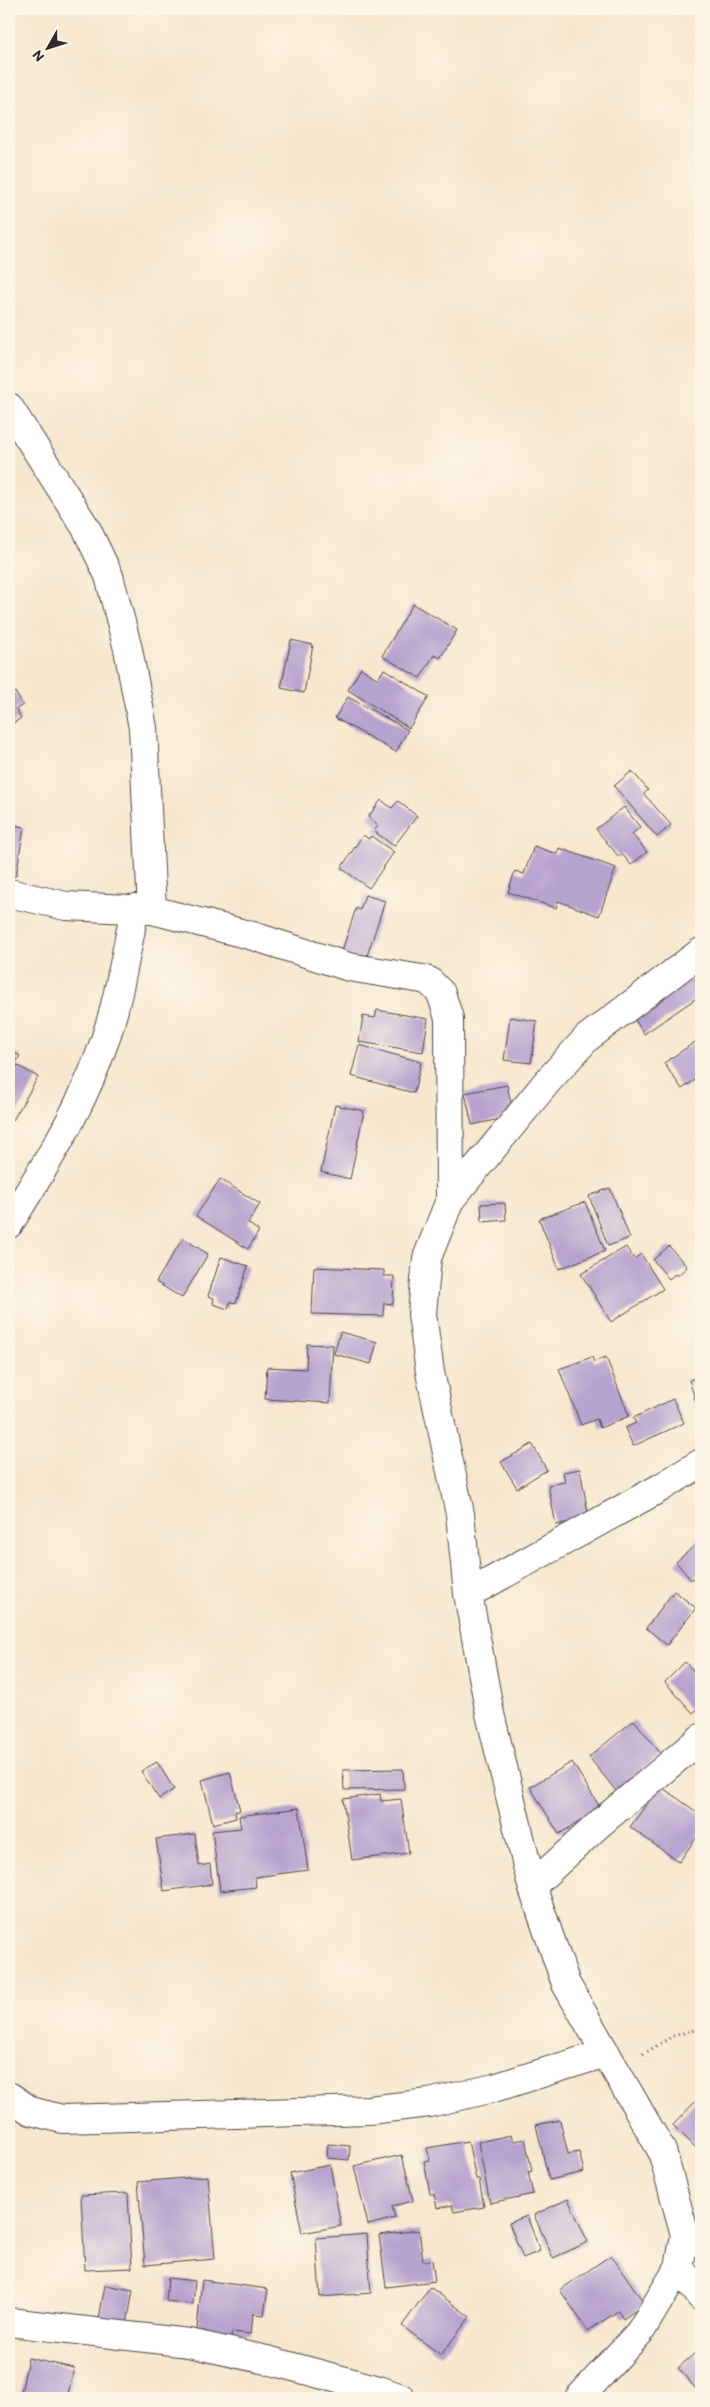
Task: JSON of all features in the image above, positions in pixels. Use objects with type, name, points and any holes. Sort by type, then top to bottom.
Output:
[{"type":"street","points":[[9,407],[86,528],[109,576],[128,650],[143,728],[144,909],[113,1013],[87,1087],[56,1149],[9,1224]]},
{"type":"street","points":[[9,893],[66,906],[144,909],[252,936],[349,967],[422,979],[434,985],[445,1002],[449,1018],[450,1200]]},
{"type":"street","points":[[580,2398],[640,2332],[679,2267],[693,2228],[662,2151],[566,1984],[532,1886],[490,1714],[468,1594],[460,1514],[430,1372],[422,1314],[427,1258],[450,1200],[547,1082],[587,1038],[701,952]]},
{"type":"street","points":[[468,1594],[652,1493],[701,1463]]},
{"type":"street","points":[[532,1886],[598,1825],[701,1738]]},
{"type":"street","points":[[9,2096],[31,2111],[62,2119],[369,2110],[429,2103],[611,2062]]},
{"type":"street","points":[[679,2267],[701,2297]]},
{"type":"street","points":[[9,2322],[189,2343],[271,2361],[379,2390],[401,2398]]},
{"type":"path","points":[[611,2062],[673,2036],[701,2028]]},
{"type":"building","points":[[413,604],[457,630],[440,658],[434,655],[420,678],[382,656]]},
{"type":"building","points":[[291,640],[313,645],[304,693],[281,688]]},
{"type":"building","points":[[361,668],[378,679],[384,669],[429,697],[409,728],[348,690]]},
{"type":"building","points":[[15,692],[23,705],[16,709],[21,718],[9,726],[9,696]]},
{"type":"building","points":[[348,697],[408,730],[396,752],[335,718]]},
{"type":"building","points":[[632,771],[648,790],[644,794],[671,825],[657,837],[614,786]]},
{"type":"building","points":[[381,800],[392,808],[398,801],[417,816],[394,846],[374,831],[378,826],[368,817]]},
{"type":"building","points":[[624,807],[640,827],[632,834],[647,852],[631,865],[622,854],[619,857],[596,829]]},
{"type":"building","points":[[9,824],[24,827],[16,876],[9,875]]},
{"type":"building","points":[[363,835],[369,839],[371,836],[394,852],[369,888],[341,868]]},
{"type":"building","points":[[534,846],[557,854],[559,848],[616,868],[599,916],[558,901],[556,908],[508,892],[515,871],[524,874]]},
{"type":"building","points":[[365,895],[385,901],[365,962],[341,954],[356,908],[360,910]]},
{"type":"building","points":[[701,961],[701,995],[644,1034],[629,1011]]},
{"type":"building","points":[[377,1010],[428,1019],[423,1052],[359,1042],[363,1016],[375,1018]]},
{"type":"building","points":[[510,1017],[537,1021],[531,1063],[504,1060]]},
{"type":"building","points":[[701,1038],[701,1076],[682,1089],[664,1063]]},
{"type":"building","points":[[359,1045],[421,1062],[414,1093],[351,1076]]},
{"type":"building","points":[[9,1049],[20,1056],[15,1064],[38,1077],[13,1120],[9,1118]]},
{"type":"building","points":[[507,1085],[514,1116],[472,1125],[465,1093]]},
{"type":"building","points":[[335,1105],[364,1111],[350,1179],[321,1172]]},
{"type":"building","points":[[220,1179],[260,1204],[248,1223],[259,1231],[248,1249],[196,1216]]},
{"type":"building","points":[[610,1188],[630,1238],[608,1246],[589,1196]]},
{"type":"building","points":[[585,1202],[605,1251],[559,1269],[539,1219]]},
{"type":"building","points":[[505,1203],[506,1220],[482,1222],[481,1204]]},
{"type":"building","points":[[183,1238],[208,1254],[182,1298],[156,1282]]},
{"type":"building","points":[[669,1246],[687,1267],[677,1276],[675,1274],[669,1279],[653,1260]]},
{"type":"building","points":[[626,1247],[634,1259],[641,1254],[663,1289],[611,1322],[581,1274]]},
{"type":"building","points":[[221,1257],[248,1266],[236,1303],[230,1302],[228,1309],[213,1304],[214,1298],[208,1296]]},
{"type":"building","points":[[314,1267],[384,1270],[384,1276],[394,1276],[393,1304],[384,1303],[383,1316],[312,1314]]},
{"type":"building","points":[[340,1332],[377,1342],[371,1364],[334,1354]]},
{"type":"building","points":[[307,1344],[333,1345],[330,1403],[265,1399],[267,1367],[306,1369]]},
{"type":"building","points":[[592,1357],[594,1362],[606,1357],[629,1416],[600,1428],[597,1419],[581,1425],[559,1369]]},
{"type":"building","points":[[701,1376],[701,1418],[689,1380]]},
{"type":"building","points":[[673,1399],[684,1423],[633,1446],[625,1428],[636,1423],[633,1418]]},
{"type":"building","points":[[532,1444],[547,1470],[517,1488],[501,1462]]},
{"type":"building","points":[[580,1469],[589,1518],[556,1525],[548,1485],[565,1482],[563,1472]]},
{"type":"building","points":[[701,1540],[701,1571],[691,1580],[676,1562]]},
{"type":"building","points":[[674,1591],[696,1608],[667,1645],[646,1628]]},
{"type":"building","points":[[685,1662],[701,1679],[701,1706],[693,1713],[665,1682]]},
{"type":"building","points":[[634,1720],[661,1754],[616,1791],[589,1757]]},
{"type":"building","points":[[157,1762],[174,1789],[159,1799],[141,1771]]},
{"type":"building","points":[[572,1762],[601,1809],[559,1834],[530,1787]]},
{"type":"building","points":[[403,1769],[404,1789],[344,1790],[343,1770]]},
{"type":"building","points":[[230,1772],[240,1810],[235,1812],[236,1818],[213,1824],[202,1780]]},
{"type":"building","points":[[660,1786],[701,1815],[701,1831],[679,1862],[630,1827]]},
{"type":"building","points":[[380,1794],[381,1801],[401,1799],[409,1853],[352,1860],[343,1799]]},
{"type":"building","points":[[299,1808],[308,1870],[255,1877],[256,1887],[220,1891],[212,1831],[241,1828],[239,1816]]},
{"type":"building","points":[[195,1834],[199,1866],[210,1864],[212,1884],[164,1891],[156,1839]]},
{"type":"building","points":[[696,2101],[701,2106],[701,2153],[673,2125]]},
{"type":"building","points":[[560,2120],[568,2154],[579,2152],[584,2172],[549,2180],[536,2125]]},
{"type":"building","points":[[511,2135],[513,2141],[525,2139],[532,2171],[528,2172],[533,2194],[490,2203],[478,2142]]},
{"type":"building","points":[[468,2141],[476,2179],[479,2179],[484,2207],[454,2212],[452,2205],[437,2208],[434,2194],[430,2194],[424,2161],[430,2160],[427,2148]]},
{"type":"building","points":[[328,2144],[350,2146],[349,2160],[327,2158]]},
{"type":"building","points":[[402,2155],[413,2201],[392,2206],[395,2218],[368,2225],[354,2166]]},
{"type":"building","points":[[330,2165],[341,2226],[302,2233],[290,2173]]},
{"type":"building","points":[[208,2176],[215,2259],[145,2265],[138,2182]]},
{"type":"building","points":[[128,2193],[132,2268],[85,2270],[81,2195]]},
{"type":"building","points":[[568,2199],[588,2242],[553,2258],[534,2215]]},
{"type":"building","points":[[527,2216],[540,2251],[523,2258],[509,2223]]},
{"type":"building","points":[[419,2230],[423,2261],[432,2260],[435,2281],[386,2287],[379,2235]]},
{"type":"building","points":[[367,2234],[371,2293],[320,2297],[316,2238]]},
{"type":"building","points":[[611,2255],[645,2304],[623,2319],[618,2311],[588,2331],[560,2290]]},
{"type":"building","points":[[168,2278],[195,2281],[193,2304],[166,2301]]},
{"type":"building","points":[[202,2280],[268,2289],[264,2315],[253,2314],[251,2334],[232,2332],[230,2343],[196,2338]]},
{"type":"building","points":[[105,2285],[133,2290],[126,2330],[98,2324]]},
{"type":"building","points":[[430,2287],[470,2317],[441,2355],[402,2326]]},
{"type":"building","points":[[695,2353],[701,2361],[701,2395],[678,2368]]},
{"type":"building","points":[[28,2358],[74,2368],[67,2398],[20,2398]]}]
